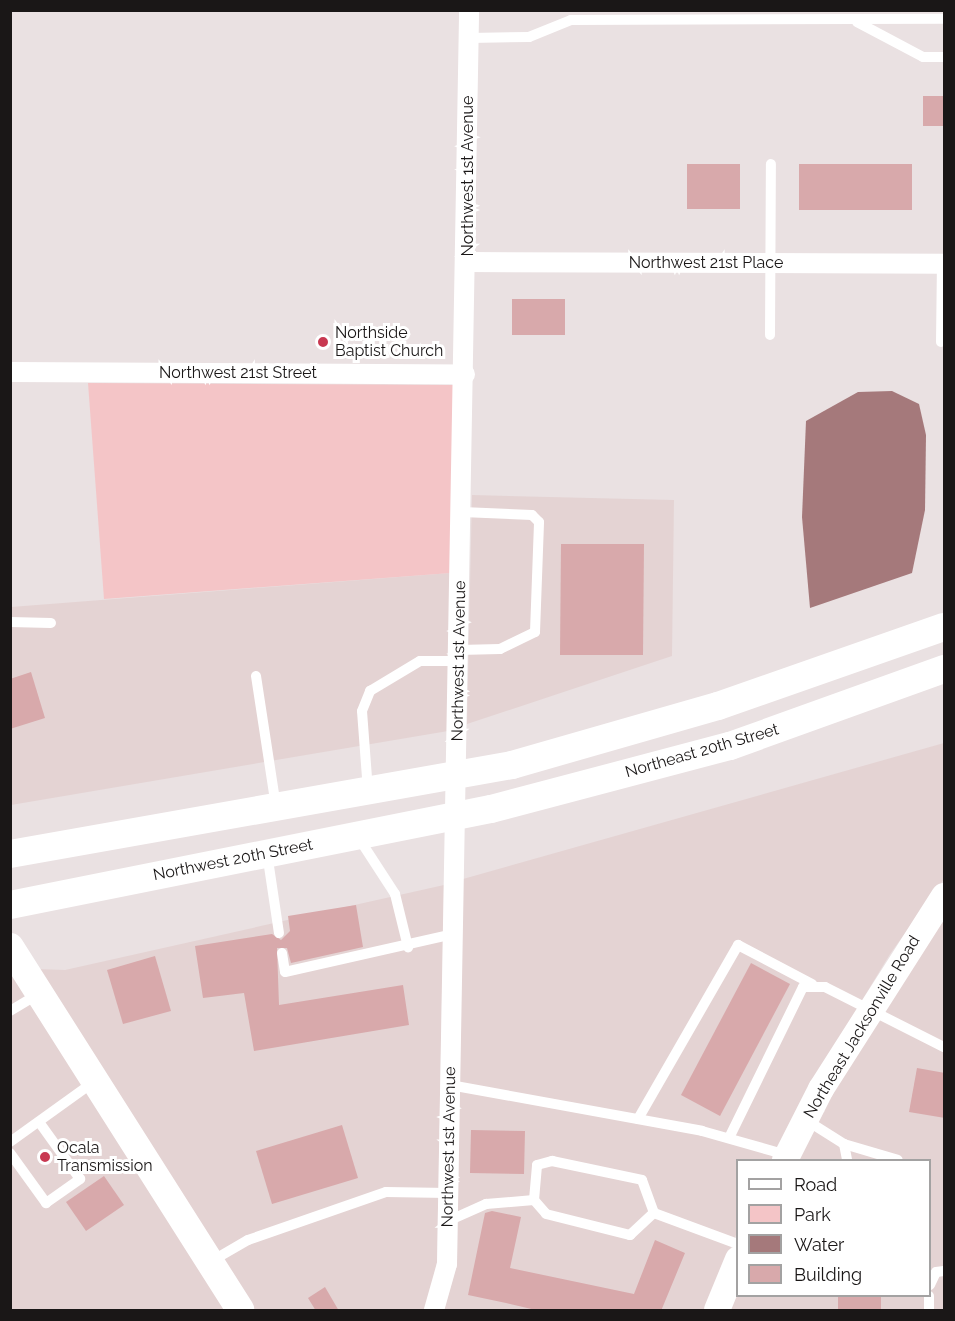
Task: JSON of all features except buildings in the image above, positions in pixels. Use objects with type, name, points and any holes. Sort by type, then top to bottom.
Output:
[{"type":"main road","points":[[10,854],[456,776],[600,743],[851,664],[945,627]]},
{"type":"main road","name":"Northeast 20th Street","points":[[455,815],[729,746],[945,669]]},
{"type":"main road","name":"Northwest 20th Street","points":[[10,905],[455,815]]},
{"type":"main road","points":[[10,946],[210,1262],[232,1308]]},
{"type":"street","name":"Northwest 1st Avenue","points":[[434,1311],[447,1264],[468,262],[469,10]]},
{"type":"street","name":"Northwest 21st Place","points":[[468,262],[943,264]]},
{"type":"street","name":"Northwest 21st Street","points":[[10,372],[465,374]]},
{"type":"street","name":"Northeast Jacksonville Road","points":[[786,1158],[805,1119],[868,1010],[945,896]]},
{"type":"street","points":[[717,1311],[732,1288],[736,1269]]},
{"type":"lane","points":[[468,38],[529,38],[571,20],[945,19]]},
{"type":"lane","points":[[854,21],[923,57],[945,57]]},
{"type":"lane","points":[[770,335],[771,164]]},
{"type":"lane","points":[[941,342],[943,264]]},
{"type":"lane","points":[[368,791],[362,711],[370,691],[420,661],[509,647],[535,632],[539,522],[532,515],[462,512]]},
{"type":"lane","points":[[10,622],[51,623]]},
{"type":"lane","points":[[256,675],[276,807]]},
{"type":"lane","points":[[357,835],[395,894],[408,947]]},
{"type":"lane","points":[[267,853],[279,933]]},
{"type":"lane","points":[[282,952],[285,972],[408,947],[453,934]]},
{"type":"lane","points":[[639,1119],[738,945],[812,984],[945,1047]]},
{"type":"lane","points":[[729,1138],[803,987],[812,984]]},
{"type":"lane","points":[[10,1011],[40,993]]},
{"type":"lane","points":[[10,1142],[96,1081]]},
{"type":"lane","points":[[450,1085],[639,1119],[729,1138],[786,1158]]},
{"type":"lane","points":[[805,1119],[844,1144],[892,1159]]},
{"type":"lane","points":[[10,1153],[46,1203],[80,1179],[39,1122]]},
{"type":"lane","points":[[844,1144],[847,1159]]},
{"type":"lane","points":[[654,1213],[630,1235],[546,1214],[534,1200],[537,1165],[552,1161],[642,1180],[654,1213],[736,1243]]},
{"type":"lane","points":[[210,1262],[248,1240],[386,1192],[448,1193]]},
{"type":"lane","points":[[448,1221],[486,1203],[534,1200]]},
{"type":"lane","points":[[931,1283],[936,1272],[945,1271]]},
{"type":"shaded area","points":[[472,495],[674,500],[672,656],[467,724]]},
{"type":"shaded area","points":[[451,573],[448,731],[11,805],[11,607]]},
{"type":"shaded area","points":[[944,743],[944,879],[890,954],[812,1083],[774,1159],[736,1159],[736,1235],[707,1310],[444,1310],[457,1264],[463,879]]},
{"type":"shaded area","points":[[444,885],[437,1262],[428,1302],[423,1310],[252,1310],[36,969],[65,970]]},
{"type":"shaded area","points":[[944,913],[944,1310],[728,1310],[736,1289],[736,1297],[931,1297],[931,1159],[797,1159],[829,1095]]},
{"type":"shaded area","points":[[11,968],[228,1310],[11,1310]]},
{"type":"green space","points":[[88,383],[455,385],[451,573],[104,599]]},
{"type":"water","points":[[892,391],[919,404],[926,435],[925,510],[912,573],[810,608],[802,517],[806,421],[858,392]]},
{"type":"place","name":"Northside Baptist Church","points":[[323,342]]},
{"type":"place","name":"Ocala Transmission","points":[[45,1157]]}]
